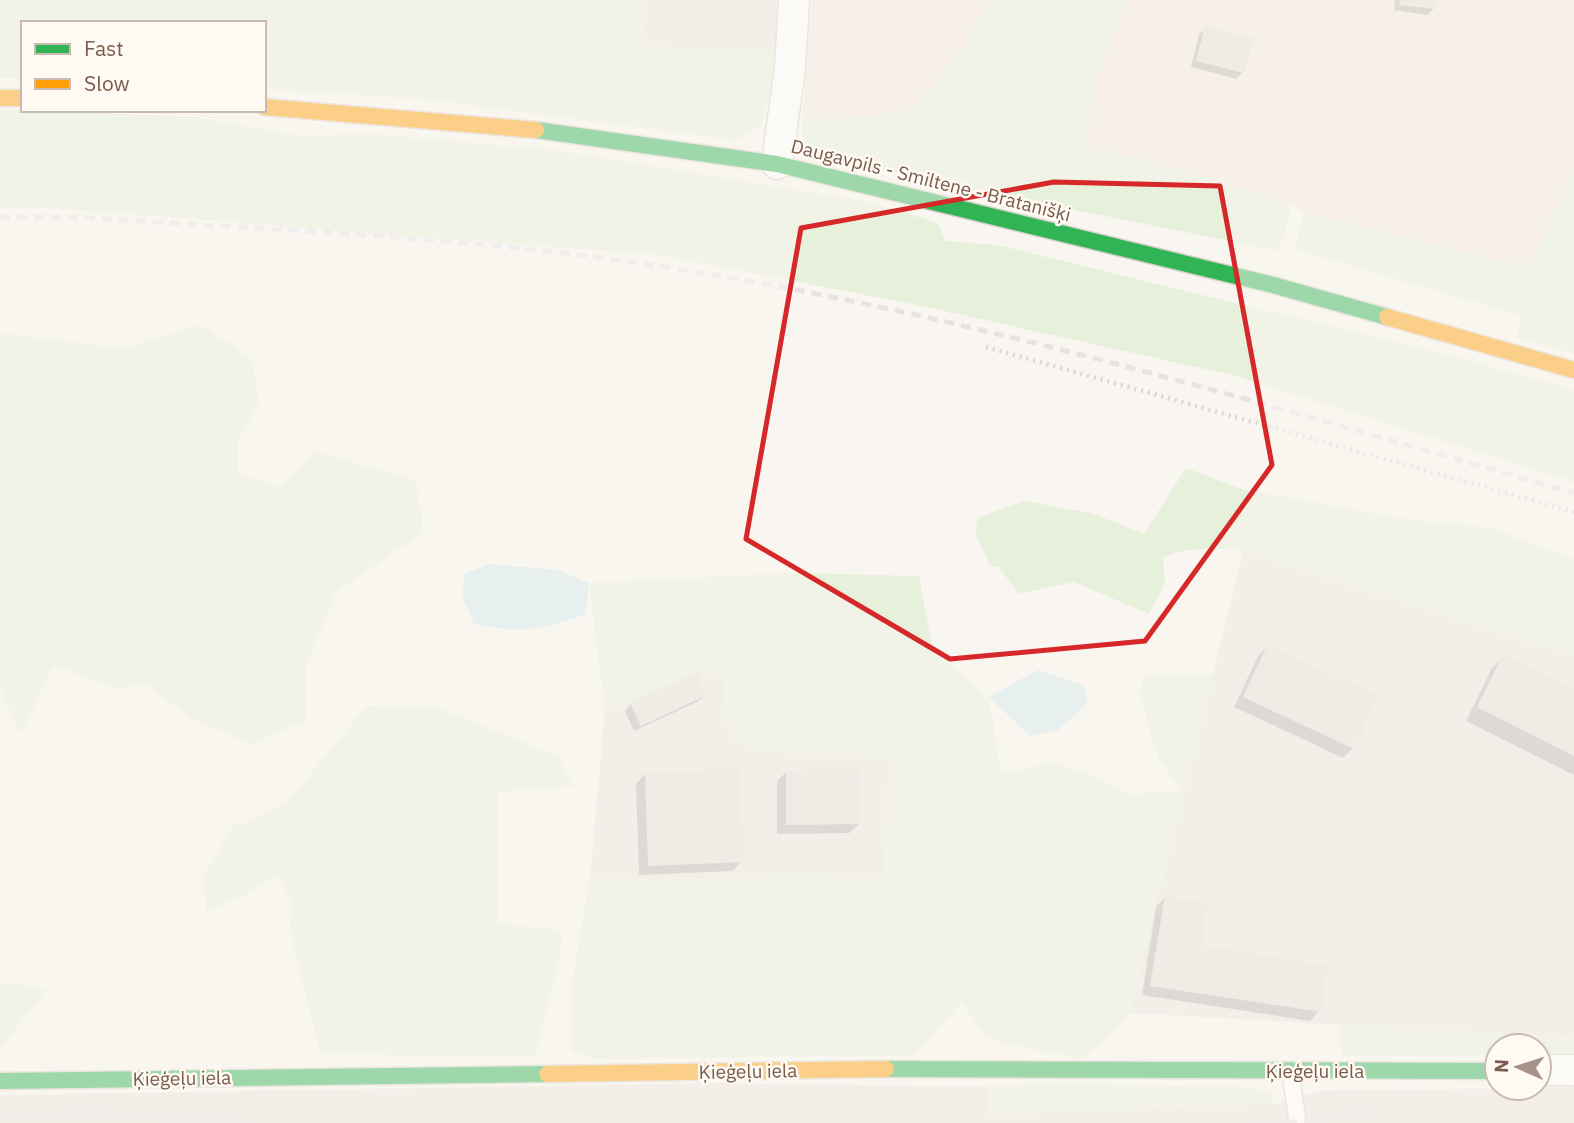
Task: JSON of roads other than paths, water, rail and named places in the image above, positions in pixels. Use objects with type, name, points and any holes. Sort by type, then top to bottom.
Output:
[{"type":"street","points":[[777,164],[790,67],[794,0]]},
{"type":"street","points":[[0,98],[21,98]]},
{"type":"street","name":"Daugavpils - Smiltene - Bratanišķi","points":[[266,107],[566,133],[777,164],[1273,285],[1574,370]]},
{"type":"street","name":"Ķieģeļu iela","points":[[0,1080],[965,1068],[1483,1070]]},
{"type":"street","points":[[1553,1070],[1574,1070]]},
{"type":"lane","points":[[1290,1071],[1298,1123]]},
{"type":"water","points":[[489,564],[558,570],[589,583],[585,614],[530,629],[504,629],[474,624],[463,597],[464,574]]},
{"type":"water","points":[[1038,670],[1083,685],[1088,703],[1058,730],[1030,736],[989,697]]},
{"type":"railway","points":[[0,217],[78,217],[437,240],[580,255],[769,285],[885,308],[1116,364],[1574,493]]},
{"type":"railway","points":[[1253,1123],[1297,1122],[1366,1111]]},
{"type":"railway","points":[[0,1115],[106,1114],[241,1123]]}]
